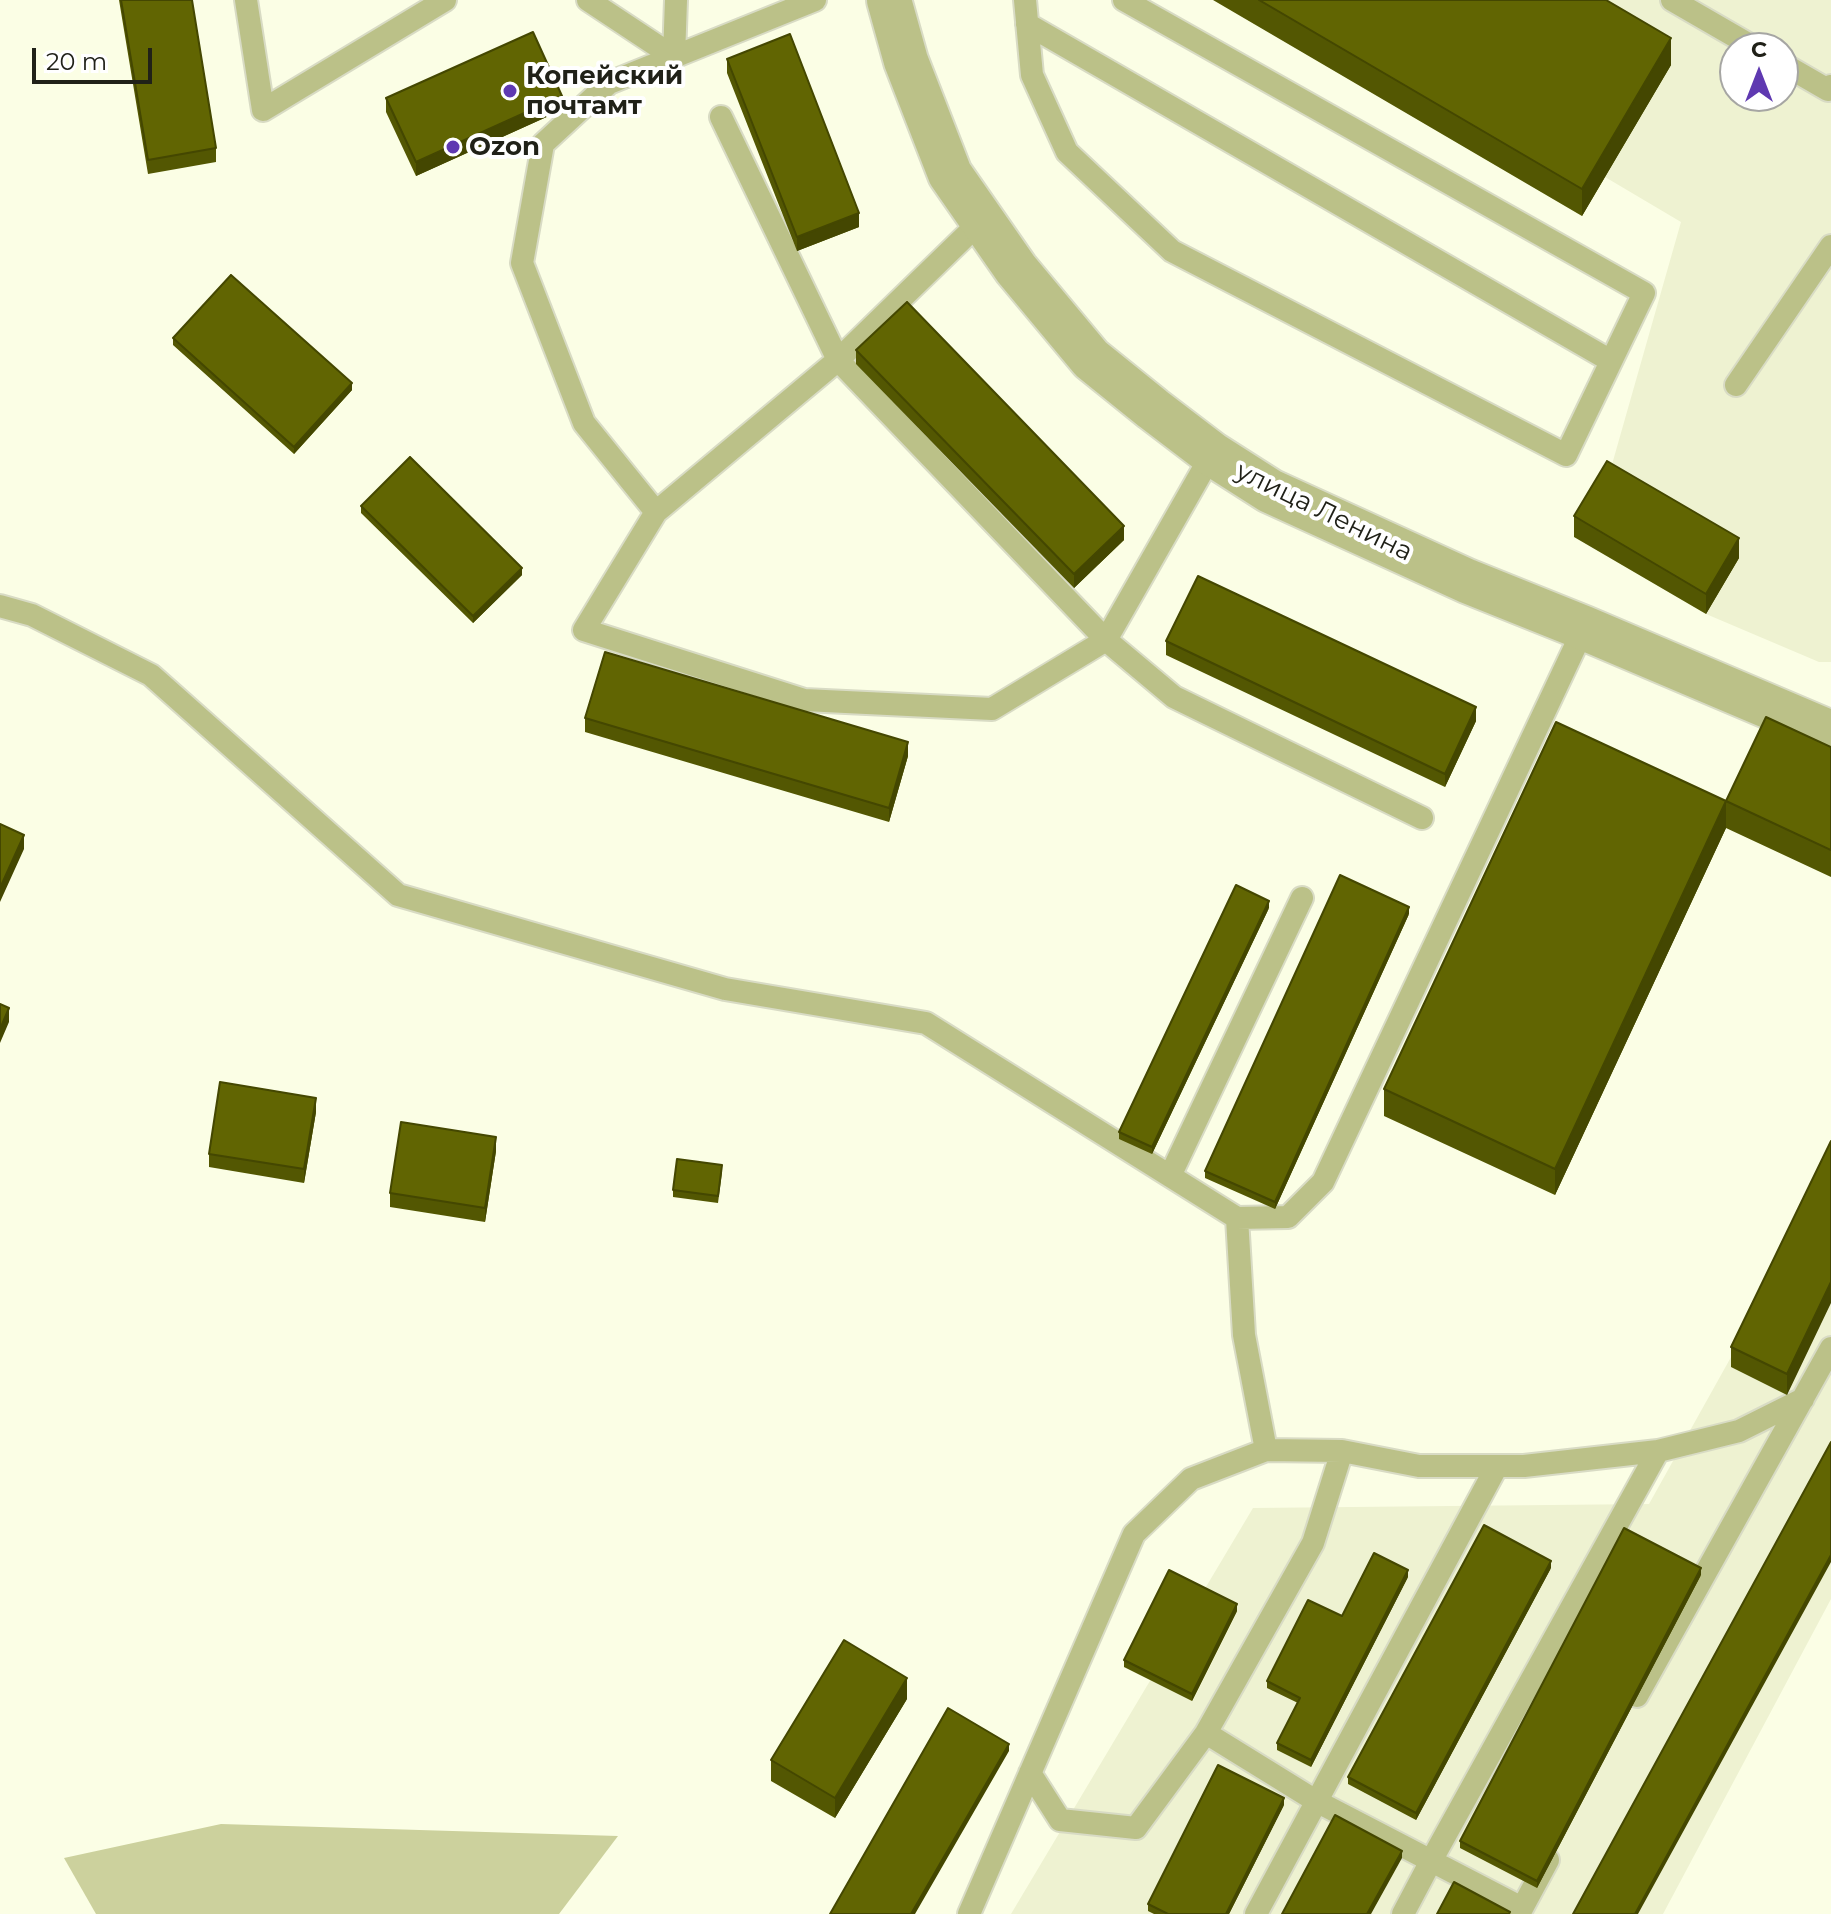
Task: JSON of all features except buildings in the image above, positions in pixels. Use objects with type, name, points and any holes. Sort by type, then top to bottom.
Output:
[{"type":"street","name":"улица Ленина","points":[[889,0],[906,61],[950,174],[1016,269],[1091,359],[1153,409],[1212,454],[1270,491],[1467,581],[1831,733]]},
{"type":"lane","points":[[246,0],[263,110],[445,0]]},
{"type":"lane","points":[[588,0],[674,57]]},
{"type":"lane","points":[[674,57],[676,0]]},
{"type":"lane","points":[[656,512],[584,423],[522,263],[543,144],[609,83],[815,0]]},
{"type":"lane","points":[[1025,0],[1032,75],[1067,152],[1172,251],[1566,455],[1644,293],[1124,0]]},
{"type":"lane","points":[[1672,0],[1727,32]]},
{"type":"lane","points":[[1027,24],[1611,361]]},
{"type":"lane","points":[[1799,73],[1828,90],[1831,86]]},
{"type":"lane","points":[[721,117],[838,360],[1106,640],[1174,697],[1422,818]]},
{"type":"lane","points":[[982,220],[838,360],[656,512],[584,630],[804,700],[992,709],[1106,640],[1212,454]]},
{"type":"lane","points":[[1736,385],[1831,246]]},
{"type":"lane","points":[[0,606],[32,615],[151,675],[398,895],[725,989],[926,1023],[1237,1218],[1288,1217],[1323,1182],[1584,628]]},
{"type":"lane","points":[[1170,1176],[1302,898]]},
{"type":"lane","points":[[1237,1218],[1244,1335],[1266,1450]]},
{"type":"lane","points":[[1625,1718],[1831,1348]]},
{"type":"lane","points":[[969,1914],[1134,1534],[1191,1479],[1266,1450],[1342,1451],[1419,1466],[1524,1466],[1658,1451],[1739,1431],[1803,1399]]},
{"type":"lane","points":[[1030,1773],[1060,1820],[1136,1828],[1206,1733],[1313,1543],[1342,1451]]},
{"type":"lane","points":[[1403,1914],[1658,1451]]},
{"type":"lane","points":[[1256,1914],[1497,1466]]},
{"type":"lane","points":[[1206,1733],[1316,1801],[1520,1911],[1559,1840]]},
{"type":"shaded area","points":[[1214,0],[1831,0],[1831,662],[1819,662],[1706,614],[1738,558],[1607,482],[1681,222],[1605,177],[1582,216]]},
{"type":"shaded area","points":[[1831,1178],[1831,1599],[1663,1914],[1011,1914],[1253,1508],[1649,1504]]},
{"type":"shaded area","points":[[221,1824],[618,1836],[559,1914],[96,1914],[64,1858]]},
{"type":"place","name":"Копейский почтамт","points":[[510,91]]},
{"type":"place","name":"Ozon","points":[[453,147]]}]
